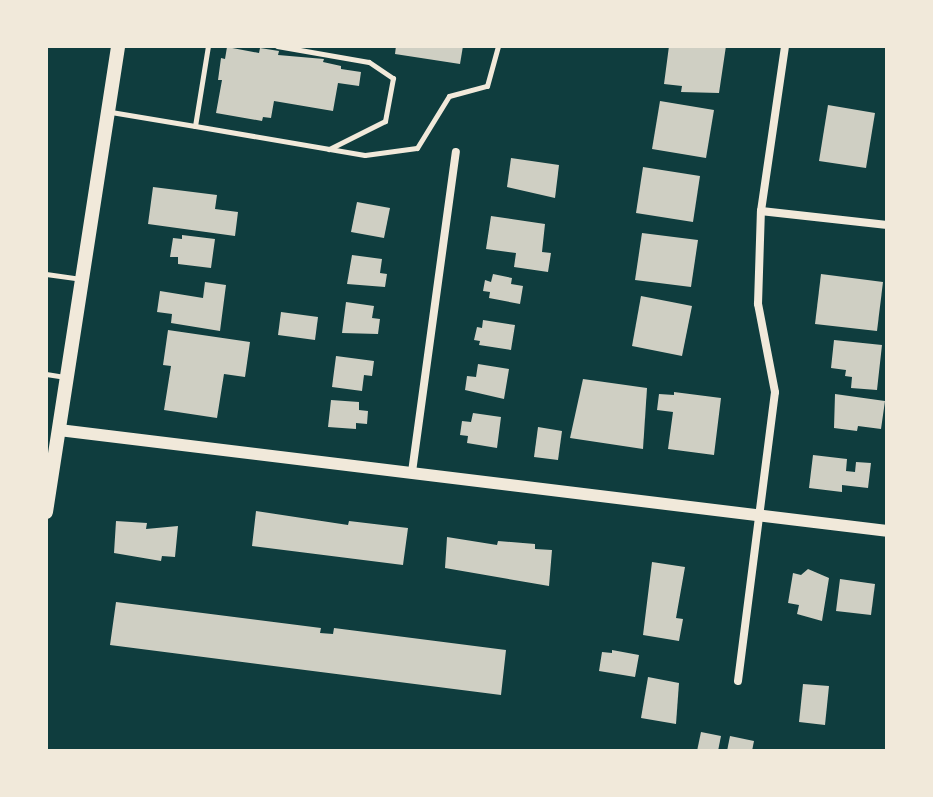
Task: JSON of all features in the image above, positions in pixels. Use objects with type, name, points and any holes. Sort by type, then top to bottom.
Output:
[{"type":"main road","points":[[46,512],[54,439],[67,377],[118,46]]},
{"type":"street","points":[[738,681],[775,392],[758,304],[761,211],[785,46]]},
{"type":"street","points":[[412,472],[456,152]]},
{"type":"street","points":[[761,211],[887,225]]},
{"type":"street","points":[[54,439],[412,472],[678,508],[887,531]]},
{"type":"lane","points":[[195,126],[208,46]]},
{"type":"lane","points":[[277,46],[369,62],[393,78],[385,121],[328,149]]},
{"type":"lane","points":[[108,112],[365,155],[417,148],[449,96],[487,86],[498,46]]},
{"type":"lane","points":[[46,274],[82,279]]},
{"type":"lane","points":[[46,374],[67,377]]},
{"type":"building","points":[[396,46],[463,46],[460,64],[395,54]]},
{"type":"building","points":[[669,46],[726,46],[719,93],[681,92],[682,86],[664,84]]},
{"type":"building","points":[[227,47],[259,53],[260,48],[279,51],[278,55],[324,59],[323,62],[341,66],[341,69],[361,72],[359,86],[338,83],[333,111],[274,101],[271,118],[263,117],[262,121],[216,113],[222,80],[218,80],[221,58],[225,59]]},
{"type":"building","points":[[660,101],[714,110],[706,158],[652,149]]},
{"type":"building","points":[[828,105],[875,113],[866,168],[819,161]]},
{"type":"building","points":[[511,158],[559,165],[555,198],[507,187]]},
{"type":"building","points":[[643,167],[700,176],[693,222],[636,213]]},
{"type":"building","points":[[153,187],[217,195],[215,209],[238,212],[235,236],[148,224]]},
{"type":"building","points":[[357,202],[390,208],[384,238],[351,232]]},
{"type":"building","points":[[491,216],[545,224],[542,252],[551,253],[548,272],[514,267],[516,253],[486,249]]},
{"type":"building","points":[[642,233],[698,240],[691,287],[635,280]]},
{"type":"building","points":[[182,235],[215,239],[211,268],[178,264],[178,257],[170,257],[173,238],[182,239]]},
{"type":"building","points":[[352,255],[382,259],[380,273],[387,274],[385,287],[347,284]]},
{"type":"building","points":[[493,274],[512,278],[511,284],[523,286],[520,304],[489,298],[490,292],[483,291],[485,280],[491,282]]},
{"type":"building","points":[[821,274],[883,282],[877,331],[815,324]]},
{"type":"building","points":[[205,282],[226,285],[220,331],[171,323],[172,314],[157,312],[160,291],[203,298]]},
{"type":"building","points":[[641,296],[692,306],[682,356],[632,346]]},
{"type":"building","points":[[346,302],[374,306],[372,318],[380,319],[378,334],[342,333]]},
{"type":"building","points":[[281,312],[318,317],[315,340],[278,335]]},
{"type":"building","points":[[483,320],[515,325],[511,350],[479,345],[480,341],[474,340],[477,327],[482,328]]},
{"type":"building","points":[[168,330],[250,342],[245,377],[224,374],[217,418],[164,410],[171,366],[163,365]]},
{"type":"building","points":[[834,340],[882,345],[877,390],[851,388],[852,377],[845,376],[846,370],[831,368]]},
{"type":"building","points":[[336,356],[374,361],[372,376],[364,375],[362,391],[332,387]]},
{"type":"building","points":[[478,364],[509,369],[504,399],[465,390],[467,376],[476,377]]},
{"type":"building","points":[[583,379],[647,388],[643,449],[570,438]]},
{"type":"building","points":[[674,392],[721,398],[714,455],[668,449],[673,412],[657,410],[659,394],[674,395]]},
{"type":"building","points":[[835,394],[885,401],[881,429],[858,426],[857,431],[834,428]]},
{"type":"building","points":[[331,400],[359,402],[359,410],[368,411],[367,424],[356,423],[356,429],[328,427]]},
{"type":"building","points":[[473,413],[501,417],[497,448],[467,443],[468,436],[460,435],[462,421],[471,422]]},
{"type":"building","points":[[538,427],[562,431],[558,460],[534,457]]},
{"type":"building","points":[[813,455],[847,459],[846,471],[855,472],[856,462],[871,463],[868,488],[842,485],[842,492],[809,488]]},
{"type":"building","points":[[256,511],[348,525],[349,521],[408,528],[403,565],[252,546]]},
{"type":"building","points":[[116,521],[147,523],[146,529],[178,526],[175,557],[162,556],[161,561],[114,553]]},
{"type":"building","points":[[447,537],[497,545],[498,541],[535,544],[535,549],[552,550],[549,586],[445,568]]},
{"type":"building","points":[[652,562],[685,567],[676,618],[683,619],[679,641],[643,635]]},
{"type":"building","points":[[808,569],[829,578],[822,621],[797,614],[799,605],[788,603],[793,573],[801,575]]},
{"type":"building","points":[[840,579],[875,584],[871,615],[836,611]]},
{"type":"building","points":[[116,602],[321,628],[320,633],[333,634],[334,628],[506,650],[501,695],[110,645]]},
{"type":"building","points":[[612,650],[639,655],[635,677],[599,671],[602,652],[612,653]]},
{"type":"building","points":[[648,677],[679,683],[676,724],[641,718]]},
{"type":"building","points":[[803,684],[829,686],[825,725],[799,722]]},
{"type":"building","points":[[701,732],[721,736],[718,751],[697,751]]},
{"type":"building","points":[[730,736],[754,741],[752,751],[727,751]]}]
